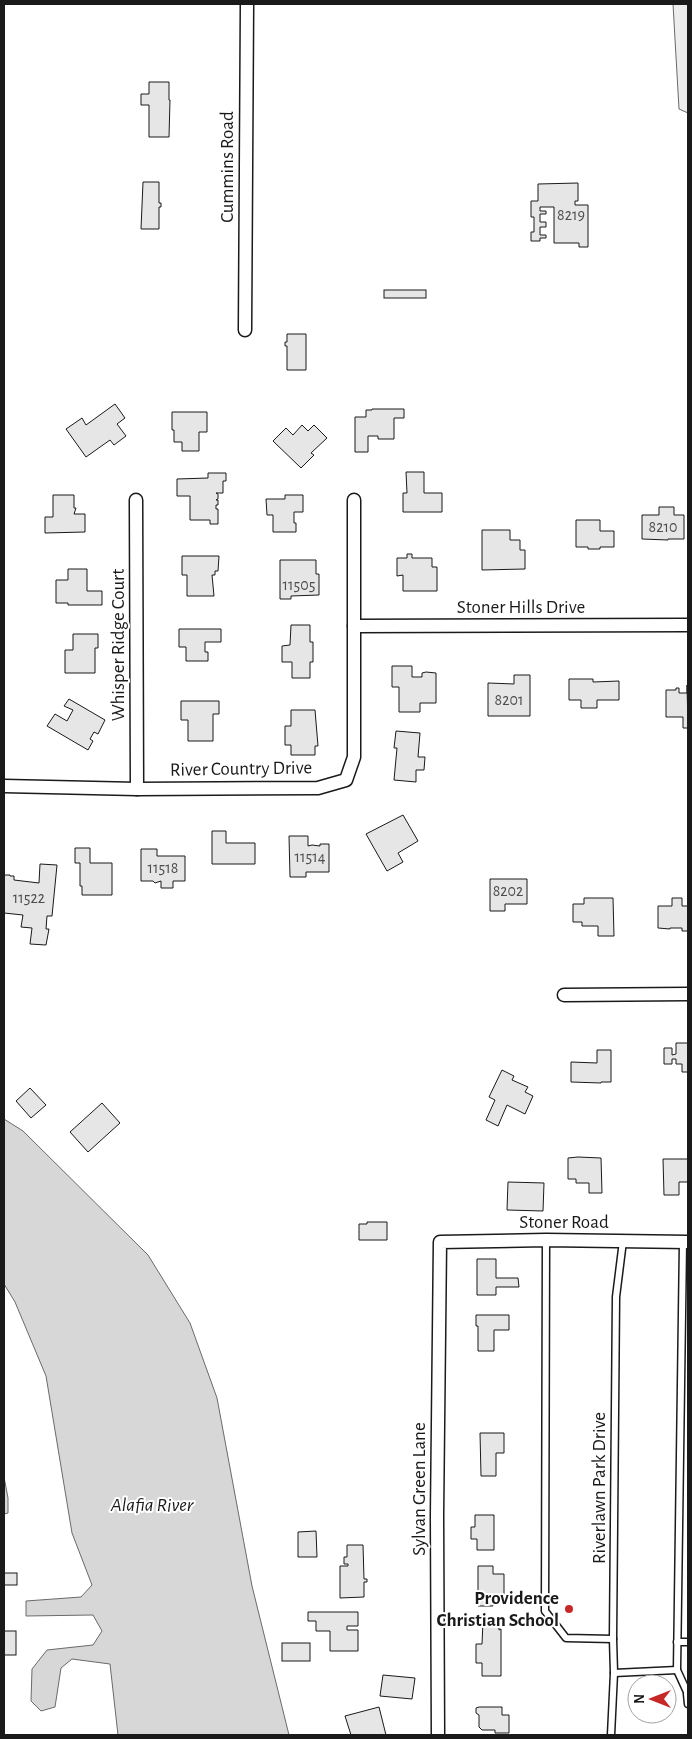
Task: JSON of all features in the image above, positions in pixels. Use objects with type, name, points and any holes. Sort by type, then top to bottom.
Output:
[{"type":"street","name":"Cummins Road","points":[[245,330],[246,4]]},
{"type":"street","name":"Whisper Ridge Court","points":[[136,500],[138,789]]},
{"type":"street","name":"River Country Drive","points":[[4,786],[138,789],[318,788],[346,780],[354,757],[354,500]]},
{"type":"street","name":"Stoner Hills Drive","points":[[354,626],[688,625]]},
{"type":"street","points":[[564,995],[688,994]]},
{"type":"street","name":"Stoner Road","points":[[440,1242],[546,1240],[686,1242]]},
{"type":"street","name":"Sylvan Green Lane","points":[[438,1735],[440,1242]]},
{"type":"lane","points":[[546,1240],[545,1611],[566,1638],[613,1638]]},
{"type":"lane","name":"Riverlawn Park Drive","points":[[611,1735],[614,1673],[616,1297],[623,1241]]},
{"type":"lane","points":[[686,1242],[677,1670],[688,1694],[688,1704]]},
{"type":"lane","points":[[677,1642],[688,1642]]},
{"type":"lane","points":[[614,1673],[677,1670]]},
{"type":"shaded area","points":[[673,4],[688,4],[688,113],[679,109]]},
{"type":"water","name":"Alafia River","points":[[4,1119],[23,1131],[148,1255],[190,1323],[217,1398],[252,1586],[289,1735],[118,1735],[110,1664],[72,1659],[61,1668],[55,1707],[41,1711],[31,1701],[32,1669],[47,1650],[93,1645],[102,1631],[93,1615],[26,1616],[26,1601],[81,1597],[92,1585],[72,1533],[46,1376],[15,1302],[4,1284]]},
{"type":"water","points":[[4,1477],[8,1498],[8,1513],[4,1514]]},
{"type":"building","points":[[149,82],[169,82],[169,137],[149,137],[149,105],[141,105],[141,94],[149,94]]},
{"type":"building","points":[[143,182],[159,182],[159,203],[161,203],[161,207],[159,207],[159,229],[141,229]]},
{"type":"building","points":[[578,183],[578,201],[575,201],[575,205],[588,205],[588,247],[579,247],[579,243],[554,243],[554,207],[540,207],[540,211],[546,211],[546,214],[540,214],[540,222],[546,222],[546,227],[540,227],[540,235],[546,235],[546,238],[540,238],[540,241],[531,241],[531,232],[534,232],[534,217],[531,217],[531,201],[538,201],[538,184]]},
{"type":"building","points":[[384,290],[426,290],[426,298],[384,298]]},
{"type":"building","points":[[287,334],[306,334],[306,370],[287,370],[287,346],[285,346],[285,342],[287,342]]},
{"type":"building","points":[[115,404],[125,418],[117,424],[126,436],[114,445],[110,440],[86,457],[66,429],[82,418],[86,425]]},
{"type":"building","points":[[404,409],[404,418],[394,418],[394,439],[378,439],[378,436],[368,436],[368,452],[355,452],[355,417],[366,417],[366,410]]},
{"type":"building","points":[[172,412],[207,412],[207,432],[199,432],[199,451],[182,451],[182,442],[174,442]]},
{"type":"building","points":[[302,425],[308,431],[314,425],[327,438],[311,453],[314,455],[301,468],[273,441],[286,428],[293,435]]},
{"type":"building","points":[[406,472],[424,472],[424,493],[442,493],[442,512],[403,512],[403,493],[407,493]]},
{"type":"building","points":[[208,473],[226,473],[226,481],[223,481],[223,493],[216,493],[218,494],[216,509],[218,509],[218,524],[210,524],[210,520],[190,520],[190,496],[177,496],[177,479],[208,478]]},
{"type":"building","points":[[53,495],[74,495],[74,508],[76,508],[74,514],[85,514],[85,532],[45,533],[45,517],[53,517]]},
{"type":"building","points":[[285,495],[303,495],[303,512],[294,512],[296,532],[273,532],[273,515],[267,515],[266,499],[285,499]]},
{"type":"building","points":[[659,507],[674,507],[674,515],[684,515],[684,539],[642,539],[642,515],[659,515]]},
{"type":"building","points":[[576,520],[600,520],[600,531],[614,531],[614,547],[588,549],[588,547],[576,547]]},
{"type":"building","points":[[482,530],[510,530],[510,540],[520,540],[520,550],[525,550],[525,569],[482,570]]},
{"type":"building","points":[[407,554],[412,554],[412,558],[432,558],[432,567],[437,567],[437,591],[403,591],[403,575],[397,576],[397,558],[407,558]]},
{"type":"building","points":[[182,556],[219,556],[218,571],[215,571],[215,575],[212,575],[214,596],[187,596],[187,575],[182,575]]},
{"type":"building","points":[[280,560],[316,560],[316,574],[319,574],[319,595],[291,596],[291,599],[280,599]]},
{"type":"building","points":[[68,569],[87,569],[87,591],[102,591],[102,605],[56,603],[56,580],[68,580]]},
{"type":"building","points":[[291,625],[310,625],[310,642],[313,642],[313,662],[310,662],[310,678],[292,678],[292,662],[282,662],[282,646],[290,645]]},
{"type":"building","points":[[179,629],[221,629],[221,642],[205,642],[205,652],[208,652],[208,661],[186,661],[186,647],[179,647]]},
{"type":"building","points":[[73,634],[98,634],[98,648],[95,648],[95,673],[65,673],[65,650],[73,650]]},
{"type":"building","points":[[392,666],[412,666],[412,677],[422,677],[422,673],[426,672],[436,673],[436,703],[420,703],[420,712],[399,712],[399,687],[392,687]]},
{"type":"building","points":[[514,675],[530,675],[530,716],[488,716],[488,683],[514,684]]},
{"type":"building","points":[[569,679],[593,679],[593,682],[619,681],[619,700],[597,700],[597,708],[581,708],[581,700],[569,700]]},
{"type":"building","points":[[687,685],[688,728],[683,728],[683,717],[666,717],[666,690],[676,690],[676,688],[679,688],[679,693],[687,693]]},
{"type":"building","points":[[69,699],[105,720],[98,734],[94,732],[90,739],[93,741],[88,750],[47,726],[55,714],[67,721],[73,710],[64,706]]},
{"type":"building","points":[[181,701],[219,701],[219,714],[213,714],[213,741],[188,741],[188,720],[181,720]]},
{"type":"building","points":[[291,710],[315,710],[318,746],[315,746],[315,755],[291,755],[291,745],[285,745],[285,726],[291,726]]},
{"type":"building","points":[[396,731],[420,733],[418,757],[425,757],[424,770],[416,770],[416,782],[394,780],[397,748],[394,748]]},
{"type":"building","points":[[403,815],[418,841],[398,853],[403,862],[387,871],[366,834]]},
{"type":"building","points":[[212,831],[226,831],[226,843],[255,843],[255,864],[212,864]]},
{"type":"building","points":[[289,836],[308,836],[308,846],[329,844],[329,872],[306,872],[306,877],[290,877]]},
{"type":"building","points":[[75,848],[90,848],[90,863],[112,863],[112,895],[82,895],[80,863],[75,863]]},
{"type":"building","points":[[141,849],[157,849],[157,856],[185,856],[185,881],[173,881],[173,888],[161,888],[161,881],[155,883],[153,881],[141,881]]},
{"type":"building","points":[[40,864],[57,865],[52,916],[47,916],[46,929],[49,929],[46,945],[30,944],[32,928],[21,927],[23,915],[4,913],[4,875],[14,876],[14,880],[39,883]]},
{"type":"building","points":[[490,879],[527,879],[527,904],[505,904],[505,911],[490,911]]},
{"type":"building","points":[[584,898],[613,898],[614,936],[598,936],[598,926],[582,926],[582,922],[573,922],[573,904],[584,904]]},
{"type":"building","points":[[672,898],[682,898],[682,906],[688,906],[688,931],[682,931],[682,928],[658,928],[658,906],[672,906]]},
{"type":"building","points":[[676,1043],[688,1043],[688,1072],[682,1072],[682,1064],[676,1064],[676,1059],[672,1059],[672,1064],[664,1064],[664,1048],[672,1048],[672,1055],[676,1054]]},
{"type":"building","points":[[597,1050],[611,1050],[611,1082],[571,1082],[571,1062],[597,1063]]},
{"type":"building","points":[[502,1070],[514,1076],[512,1080],[528,1087],[525,1092],[533,1096],[525,1114],[507,1105],[498,1126],[486,1120],[495,1100],[489,1097]]},
{"type":"building","points":[[30,1088],[46,1105],[31,1118],[16,1101]]},
{"type":"building","points":[[102,1103],[120,1123],[88,1152],[70,1132]]},
{"type":"building","points":[[568,1158],[601,1158],[602,1193],[589,1193],[589,1183],[576,1183],[576,1179],[568,1179]]},
{"type":"building","points":[[663,1159],[688,1159],[688,1182],[679,1182],[679,1195],[664,1195]]},
{"type":"building","points":[[508,1182],[544,1183],[543,1211],[507,1210]]},
{"type":"building","points":[[367,1222],[387,1222],[387,1240],[359,1240],[359,1224],[367,1224]]},
{"type":"building","points":[[477,1259],[496,1259],[496,1278],[518,1278],[519,1287],[496,1287],[496,1295],[477,1295]]},
{"type":"building","points":[[476,1315],[509,1315],[509,1330],[494,1330],[494,1351],[478,1351]]},
{"type":"building","points":[[480,1433],[504,1433],[504,1453],[496,1453],[496,1476],[481,1476]]},
{"type":"building","points":[[475,1515],[494,1515],[494,1550],[477,1550],[477,1539],[471,1539],[471,1527],[475,1527]]},
{"type":"building","points":[[316,1531],[317,1557],[298,1557],[298,1532]]},
{"type":"building","points":[[347,1545],[363,1545],[364,1579],[367,1579],[367,1582],[364,1582],[364,1597],[340,1598],[340,1566],[348,1566],[348,1564],[344,1564],[344,1557],[347,1557]]},
{"type":"building","points":[[478,1566],[493,1566],[493,1574],[504,1574],[504,1598],[493,1598],[493,1606],[478,1606]]},
{"type":"building","points":[[4,1573],[17,1573],[17,1585],[4,1585]]},
{"type":"building","points":[[308,1612],[358,1612],[358,1626],[347,1626],[347,1630],[358,1630],[358,1651],[330,1651],[330,1631],[316,1631],[316,1621],[308,1621]]},
{"type":"building","points":[[483,1621],[499,1621],[499,1630],[501,1629],[501,1676],[482,1676],[482,1663],[476,1663],[476,1644],[482,1644]]},
{"type":"building","points":[[4,1631],[16,1631],[16,1655],[4,1655]]},
{"type":"building","points":[[282,1643],[310,1643],[310,1661],[282,1661]]},
{"type":"building","points":[[383,1675],[415,1678],[412,1699],[380,1696]]},
{"type":"building","points":[[379,1707],[386,1735],[351,1735],[345,1716]]},
{"type":"building","points":[[502,1707],[502,1715],[509,1715],[509,1733],[495,1733],[495,1730],[482,1730],[479,1727],[479,1715],[476,1713],[476,1708]]},
{"type":"place","name":"Providence Christian School","points":[[569,1609]]}]
